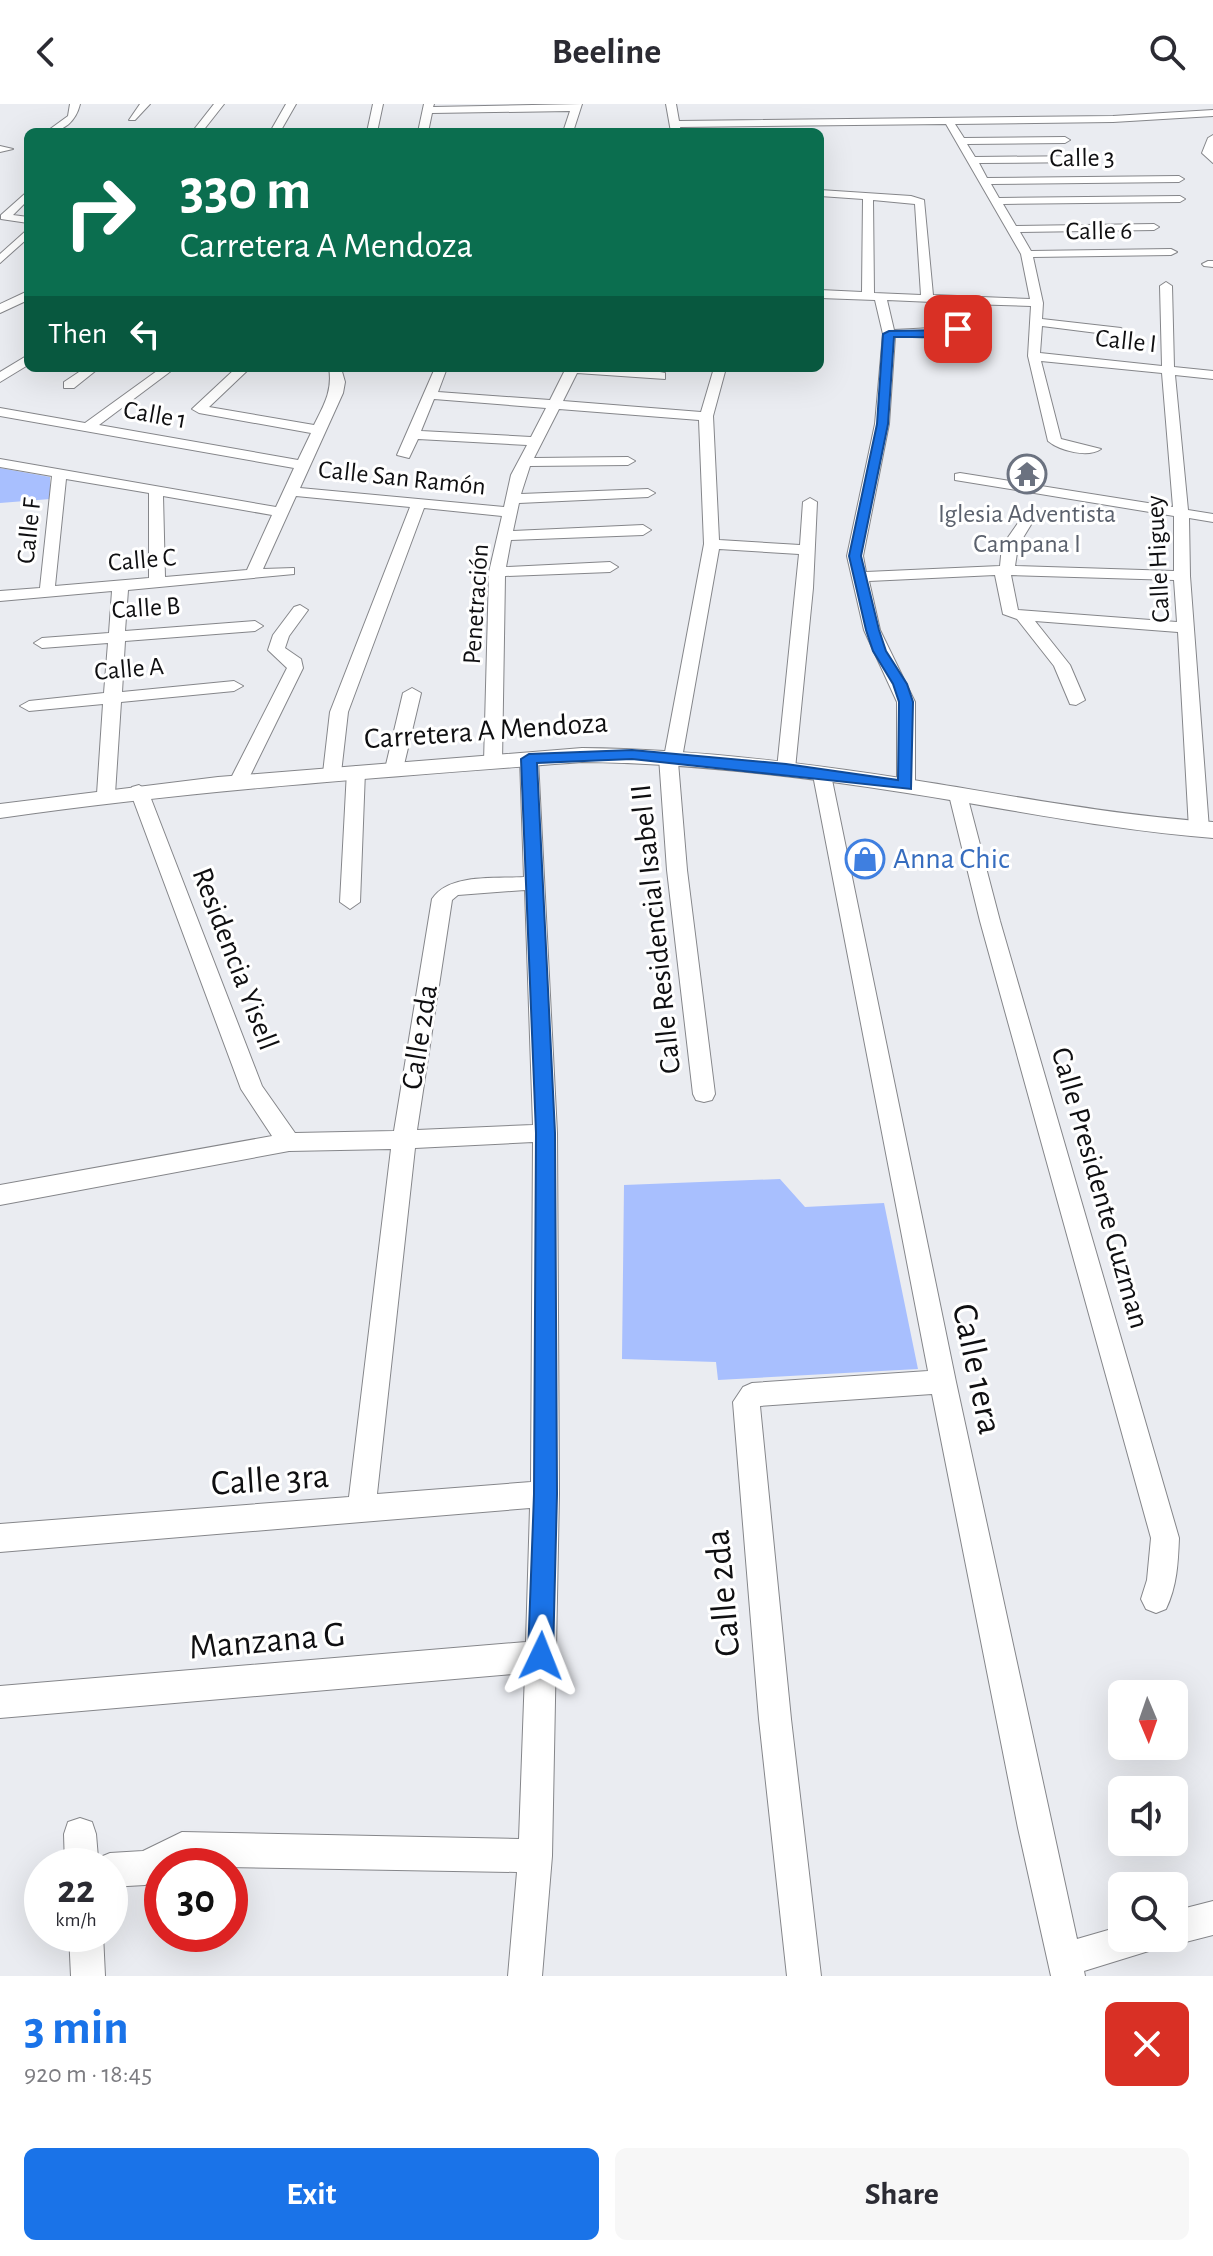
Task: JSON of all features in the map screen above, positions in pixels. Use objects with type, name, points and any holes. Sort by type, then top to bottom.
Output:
[{"type":"street","points":[[57,128],[72,117],[75,104]]},
{"type":"street","points":[[132,118],[145,104]]},
{"type":"street","points":[[200,128],[219,104]]},
{"type":"street","points":[[277,128],[291,104]]},
{"type":"street","points":[[373,128],[378,104]]},
{"type":"street","points":[[671,104],[675,128],[913,117],[949,121],[978,116],[1113,119],[1213,113]]},
{"type":"street","points":[[1101,104],[1113,119]]},
{"type":"street","points":[[440,125],[424,128],[429,107],[576,106],[570,128],[557,124]]},
{"type":"street","points":[[949,121],[1027,254],[1037,303],[1034,356],[1055,441],[1066,446],[1094,449]]},
{"type":"street","points":[[1213,138],[1207,153],[1213,160]]},
{"type":"street","points":[[960,141],[1065,140]]},
{"type":"street","points":[[972,160],[1089,159]]},
{"type":"street","points":[[843,178],[845,195]]},
{"type":"street","name":"Calle 3","points":[[986,181],[1179,179]]},
{"type":"street","points":[[824,193],[920,202],[927,298]]},
{"type":"street","points":[[868,196],[874,296],[889,334],[882,424],[855,556],[880,651],[900,684],[906,702],[906,786]]},
{"type":"street","points":[[24,198],[5,217],[24,220]]},
{"type":"street","points":[[998,201],[1180,199]]},
{"type":"street","points":[[1014,229],[1154,227]]},
{"type":"street","points":[[0,260],[24,236]]},
{"type":"street","name":"Calle 6","points":[[1027,254],[1171,252]]},
{"type":"street","name":"Calle Higuey","points":[[1166,286],[1168,369],[1181,513],[1182,576],[1206,830]]},
{"type":"street","points":[[824,294],[1037,303]]},
{"type":"street","points":[[0,309],[24,297]]},
{"type":"street","points":[[889,334],[954,331],[958,329],[961,300]]},
{"type":"street","points":[[1036,322],[1121,332]]},
{"type":"street","name":"Calle I","points":[[1034,356],[1213,375]]},
{"type":"street","points":[[0,378],[24,362]]},
{"type":"street","points":[[69,385],[87,372]]},
{"type":"street","points":[[87,428],[164,372]]},
{"type":"street","points":[[240,372],[199,409],[318,430]]},
{"type":"street","points":[[252,575],[336,393],[336,372]]},
{"type":"street","points":[[404,455],[440,372]]},
{"type":"street","name":"Penetración","points":[[493,762],[497,572],[524,462],[571,372]]},
{"type":"street","points":[[610,372],[660,376]]},
{"type":"street","name":"Calle Residencial Isabel II","points":[[704,1094],[677,870],[670,757],[712,544],[706,416],[719,372]]},
{"type":"street","points":[[431,395],[706,416]]},
{"type":"street","name":"Calle 1","points":[[0,412],[301,465]]},
{"type":"street","points":[[414,435],[534,441]]},
{"type":"street","points":[[524,462],[628,461]]},
{"type":"street","points":[[0,463],[281,512]]},
{"type":"street","name":"Calle F","points":[[47,592],[59,474]]},
{"type":"street","points":[[960,477],[1213,518]]},
{"type":"street","points":[[156,491],[157,583]]},
{"type":"street","name":"Calle San Ramón","points":[[289,491],[418,505],[512,506],[648,493]]},
{"type":"street","points":[[786,769],[810,502]]},
{"type":"street","points":[[350,902],[339,712],[418,505]]},
{"type":"street","points":[[1025,523],[1010,546],[1005,570],[1009,612],[1023,616],[1186,628]]},
{"type":"street","points":[[505,536],[643,530]]},
{"type":"street","points":[[712,544],[808,550]]},
{"type":"street","points":[[497,572],[610,567]]},
{"type":"street","points":[[859,577],[1005,570],[1182,576]]},
{"type":"street","name":"Calle C","points":[[0,596],[288,571]]},
{"type":"street","points":[[106,794],[114,637],[120,586]]},
{"type":"street","points":[[239,780],[295,668],[295,663],[276,650],[281,635],[300,610]]},
{"type":"street","points":[[1023,616],[1062,665],[1076,700]]},
{"type":"street","name":"Calle B","points":[[42,643],[255,626]]},
{"type":"street","name":"Calle A","points":[[29,706],[234,686]]},
{"type":"street","points":[[394,769],[412,693]]},
{"type":"street","name":"Carretera A Mendoza","points":[[0,811],[106,794],[239,780],[594,754],[670,757],[786,769],[1044,810],[1206,830]]},
{"type":"street","points":[[525,1976],[535,1856],[545,1494],[545,1133],[529,759]]},
{"type":"street","name":"Calle 1era","points":[[822,775],[1034,1828],[1066,1968]]},
{"type":"street","name":"Residencia Yisell","points":[[139,791],[252,1089],[289,1142]]},
{"type":"street","name":"Calle Presidente Guzman","points":[[958,795],[1165,1538],[1164,1568],[1156,1599]]},
{"type":"street","name":"Calle 2da","points":[[361,1511],[404,1140],[442,899],[447,892],[456,889],[535,883]]},
{"type":"street","points":[[0,1195],[289,1142],[545,1133]]},
{"type":"street","name":"Calle 2da","points":[[804,1976],[775,1719],[746,1402],[752,1395],[943,1382]]},
{"type":"street","name":"Calle 3ra","points":[[0,1538],[545,1494]]},
{"type":"street","name":"Manzana G","points":[[0,1702],[541,1656]]},
{"type":"street","points":[[128,1869],[145,1868],[182,1849],[535,1856]]},
{"type":"street","points":[[1188,1924],[1213,1918]]},
{"type":"street","points":[[1066,1968],[1108,1951]]},
{"type":"street","points":[[87,1952],[88,1976]]},
{"type":"shaded area","points":[[0,468],[50,477],[50,499],[0,503]]},
{"type":"shaded area","points":[[780,1179],[805,1207],[884,1203],[918,1369],[718,1380],[716,1362],[622,1359],[624,1185]]},
{"type":"place","name":"Iglesia Adventista Campana I","points":[[1027,474]]},
{"type":"place","name":"Anna Chic","points":[[865,859]]},
{"type":"route","points":[[541,1656],[545,1494],[545,1133],[529,759],[632,754],[786,769],[906,786],[906,702],[872,630],[855,556],[882,424],[889,334],[947,333],[958,329]]}]
